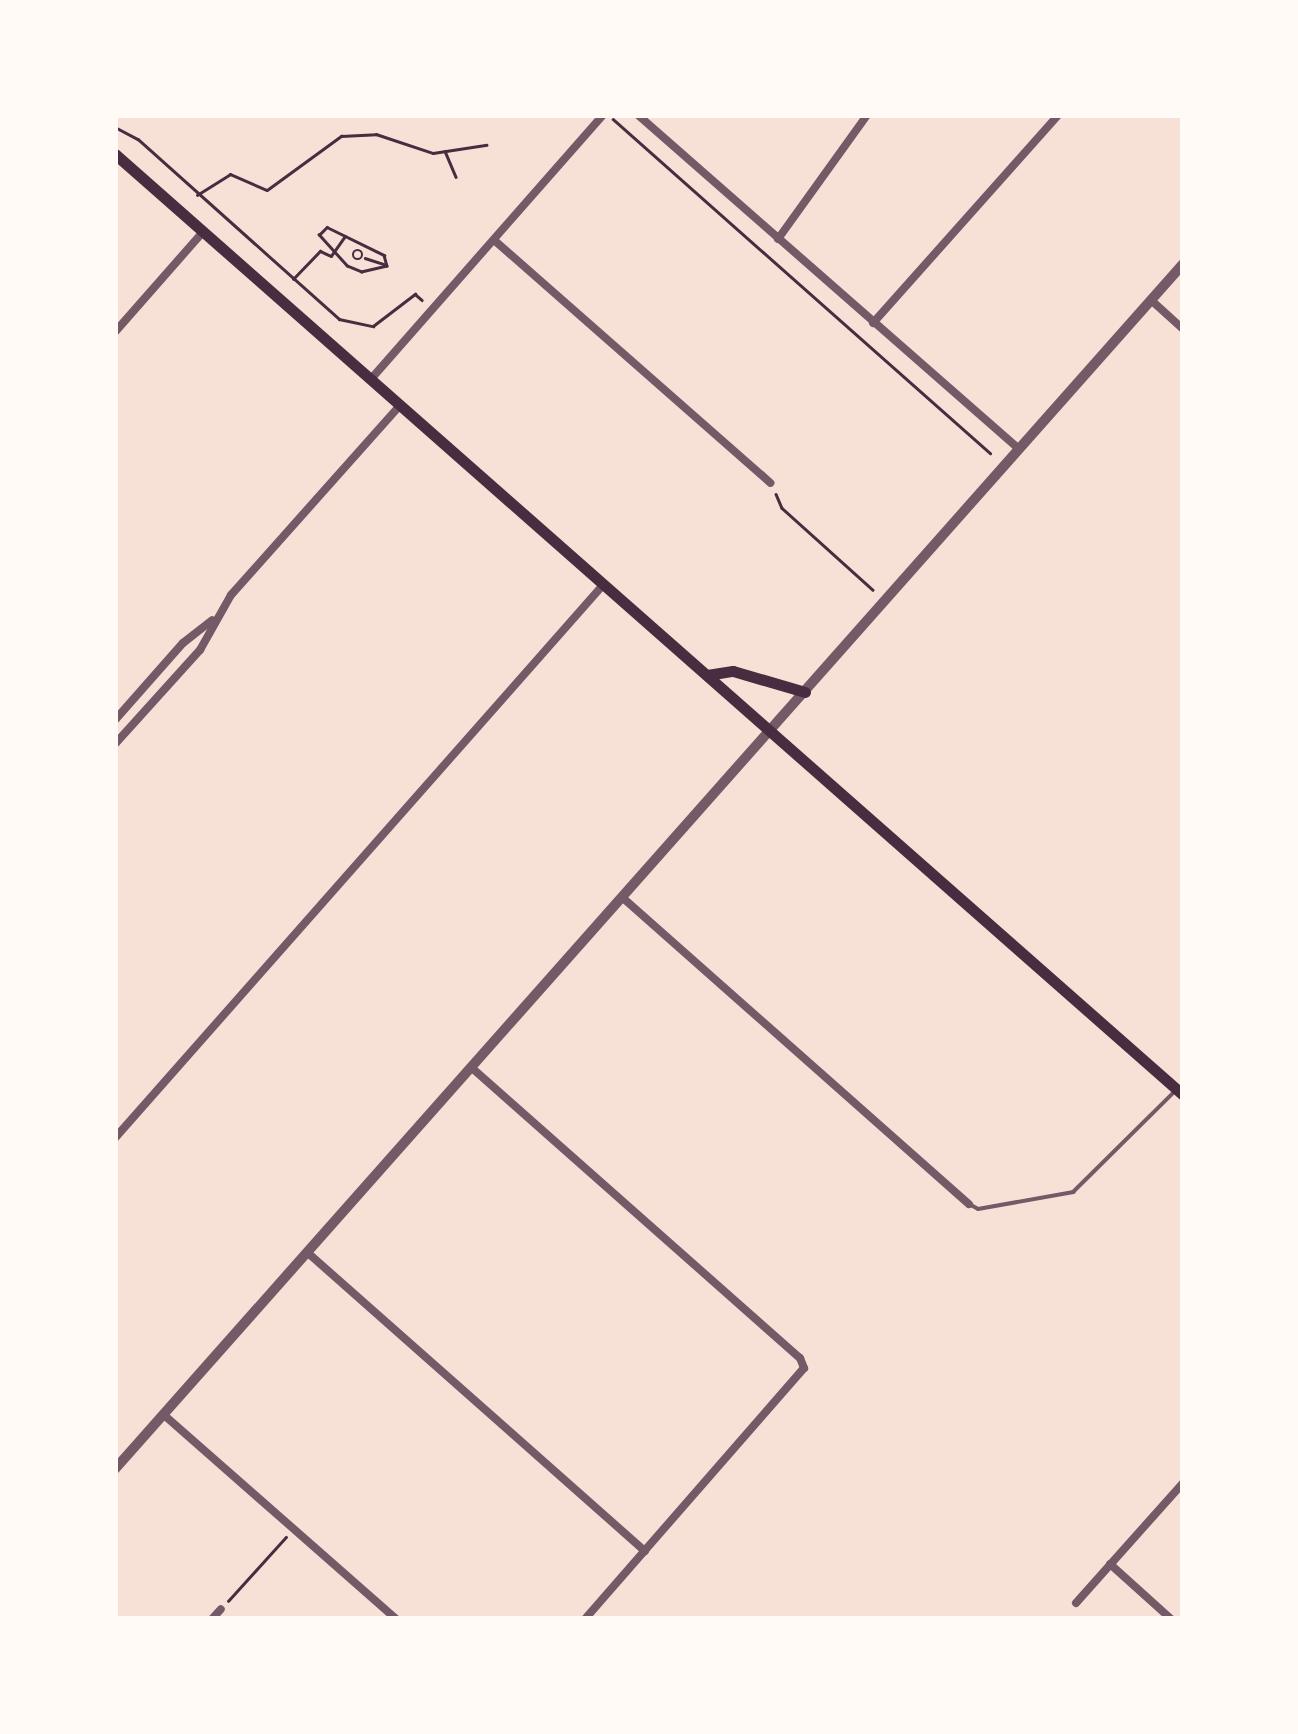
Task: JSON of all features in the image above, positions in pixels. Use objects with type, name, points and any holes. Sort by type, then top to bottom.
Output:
[{"type":"main road","points":[[115,154],[1180,1092]]},
{"type":"main road","points":[[707,675],[733,670],[806,692]]},
{"type":"street","points":[[371,379],[605,115]]},
{"type":"street","points":[[638,115],[1019,449]]},
{"type":"street","points":[[778,239],[867,115]]},
{"type":"street","points":[[873,324],[1058,115]]},
{"type":"street","points":[[115,332],[202,233]]},
{"type":"street","points":[[494,240],[771,483]]},
{"type":"street","points":[[115,1470],[1183,264]]},
{"type":"street","points":[[1151,300],[1183,329]]},
{"type":"street","points":[[115,720],[183,642],[212,620],[400,404]]},
{"type":"street","points":[[115,1138],[604,584]]},
{"type":"street","points":[[115,744],[200,650],[212,620]]},
{"type":"street","points":[[623,898],[969,1204]]},
{"type":"street","points":[[472,1068],[800,1358],[804,1368],[585,1619]]},
{"type":"street","points":[[308,1254],[646,1551]]},
{"type":"street","points":[[164,1415],[396,1619]]},
{"type":"street","points":[[1076,1603],[1183,1483]]},
{"type":"street","points":[[1110,1564],[1171,1619]]},
{"type":"street","points":[[212,1619],[221,1609]]},
{"type":"lane","points":[[969,1204],[978,1210],[1073,1192],[1180,1092]]},
{"type":"path","points":[[605,115],[990,453]]},
{"type":"path","points":[[115,127],[339,319],[358,326],[387,321],[416,294],[422,300]]},
{"type":"path","points":[[197,195],[230,174],[267,190],[341,136],[376,134],[434,153],[486,145]]},
{"type":"path","points":[[444,150],[456,177]]},
{"type":"path","points":[[327,228],[346,234],[384,255],[387,266],[379,272],[351,268],[319,232],[327,228]]},
{"type":"path","points":[[335,252],[346,234]]},
{"type":"path","points":[[340,244],[353,252],[356,260]]},
{"type":"path","points":[[353,252],[360,250],[362,257]]},
{"type":"path","points":[[293,279],[320,251],[335,252]]},
{"type":"path","points":[[351,268],[362,257],[387,266]]},
{"type":"path","points":[[771,483],[782,508],[872,590]]},
{"type":"path","points":[[221,1609],[294,1528]]}]
